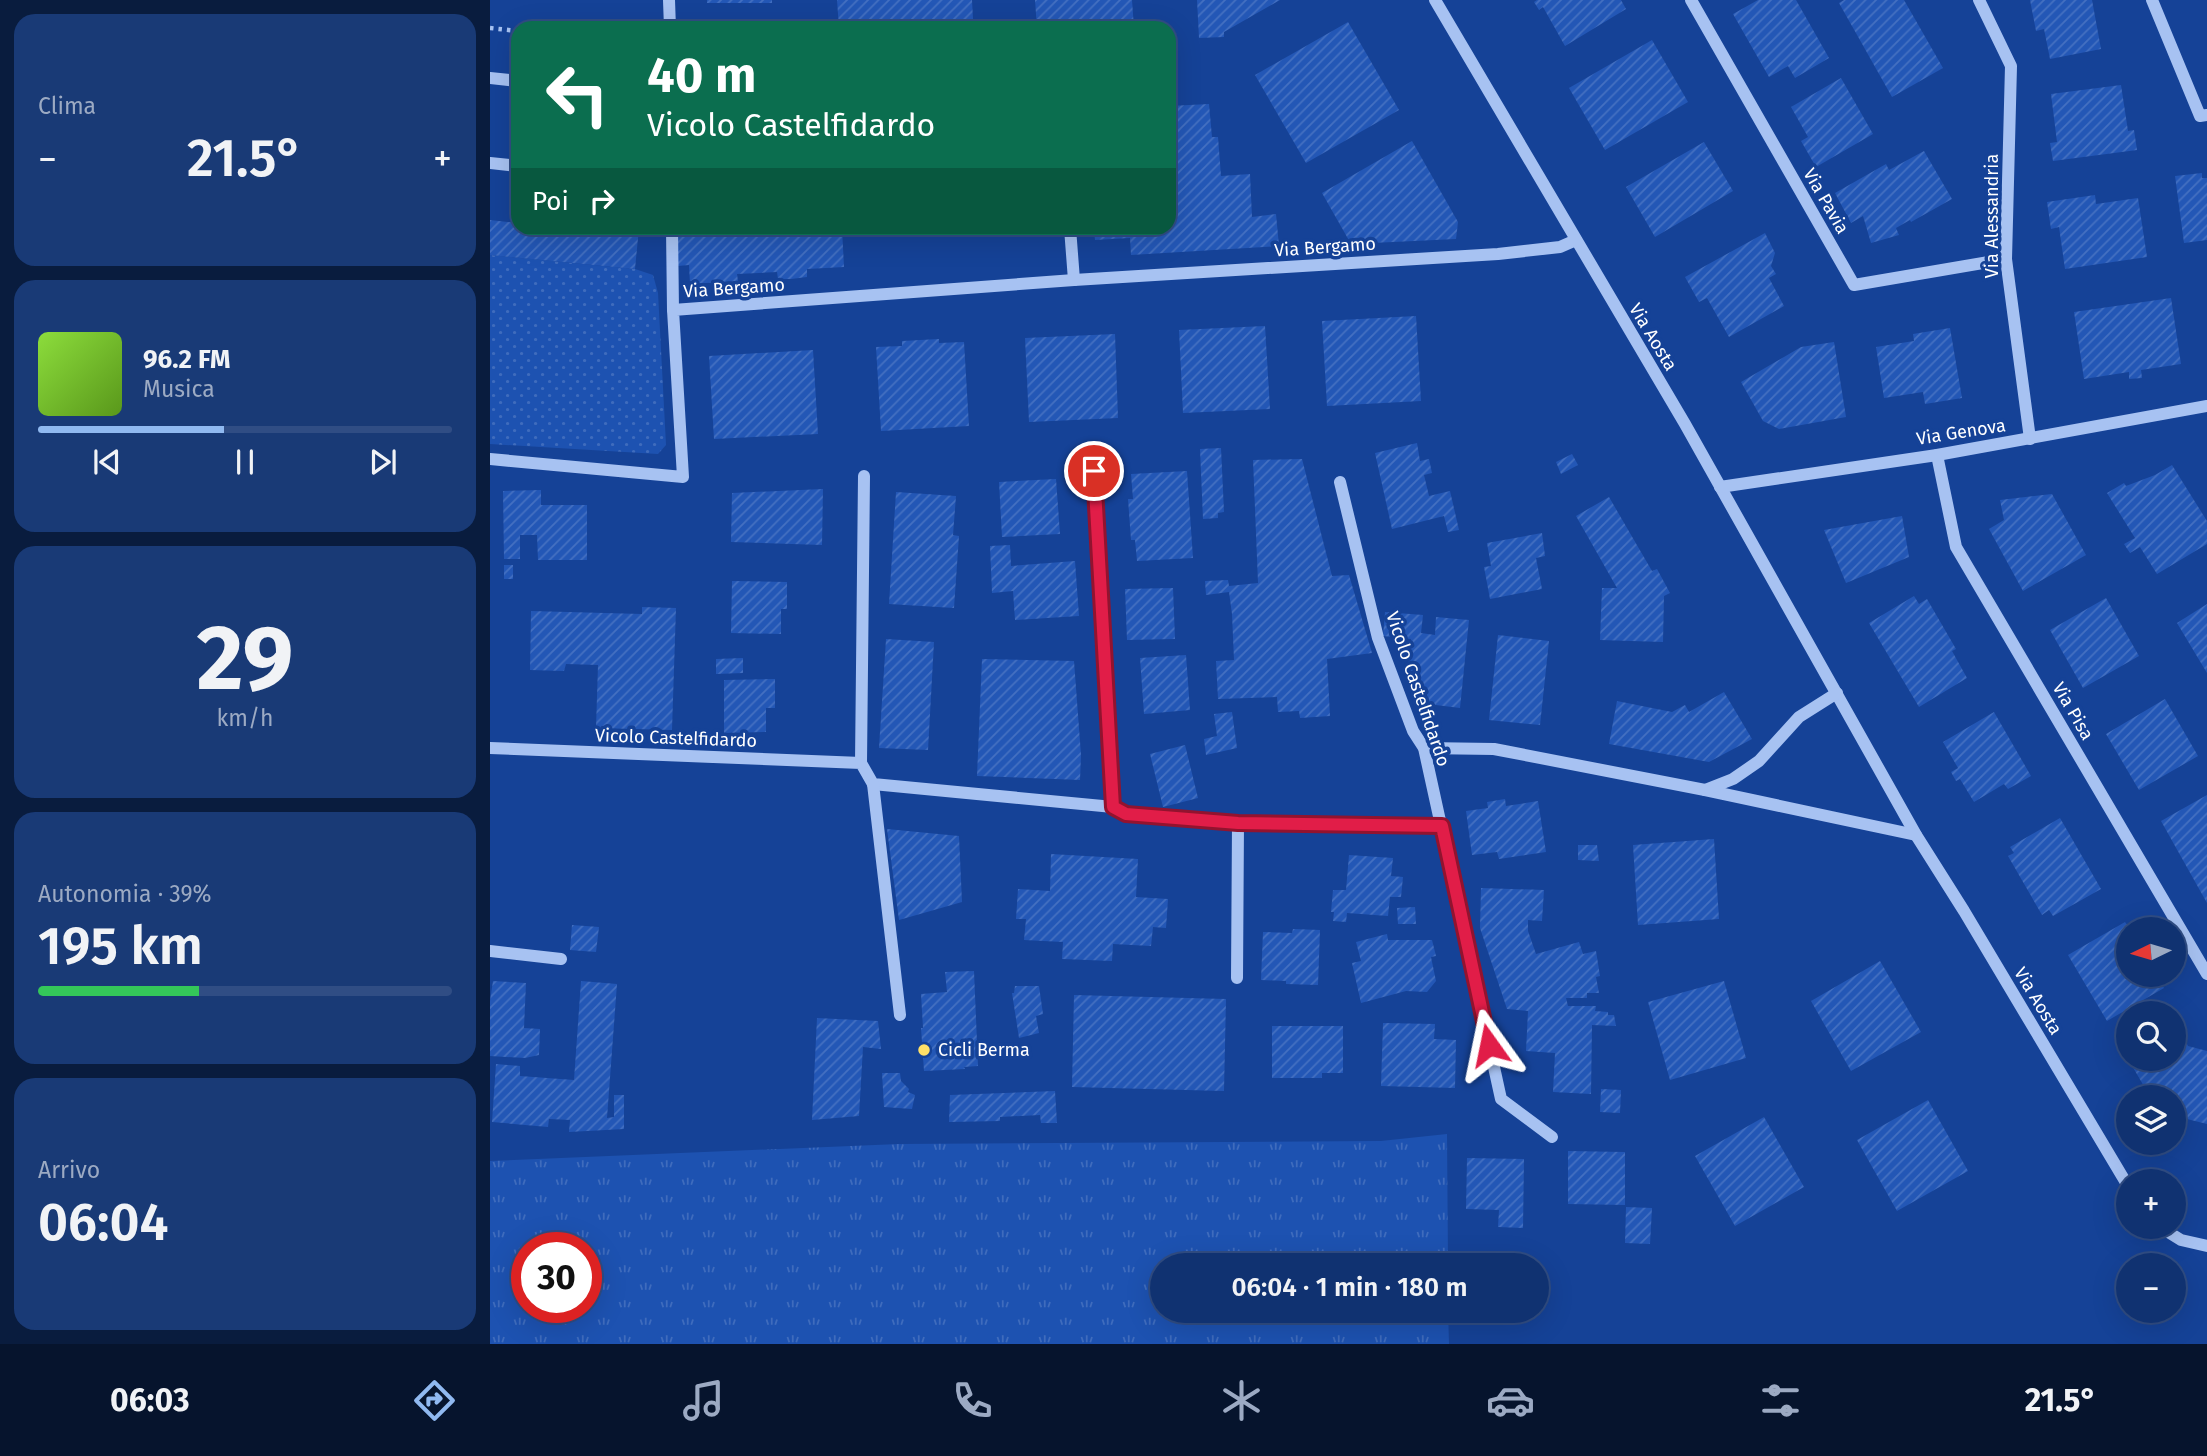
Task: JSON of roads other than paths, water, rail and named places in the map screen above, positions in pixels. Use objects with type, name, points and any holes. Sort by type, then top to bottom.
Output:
[{"type":"street","points":[[669,0],[670,21]]},
{"type":"street","name":"Via Aosta","points":[[1435,0],[1720,487],[1916,835],[2118,1169]]},
{"type":"street","name":"Via Pavia","points":[[1691,0],[1854,285],[2006,259]]},
{"type":"street","name":"Via Alessandria","points":[[1979,0],[2011,66],[2006,259],[2030,439]]},
{"type":"street","points":[[2152,0],[2200,116],[2207,115]]},
{"type":"street","points":[[490,78],[511,80]]},
{"type":"street","points":[[490,163],[511,165]]},
{"type":"street","points":[[671,235],[673,310]]},
{"type":"street","points":[[1071,235],[1074,280]]},
{"type":"street","name":"Via Bergamo","points":[[490,459],[683,477],[673,310],[1074,280],[1498,254],[1560,247],[1576,240]]},
{"type":"street","name":"Via Genova","points":[[1720,487],[1937,455],[2207,406]]},
{"type":"street","name":"Via Pisa","points":[[1937,455],[1956,547],[2207,974]]},
{"type":"street","points":[[1094,471],[1113,807]]},
{"type":"street","points":[[864,476],[861,763],[873,783],[900,1015]]},
{"type":"street","name":"Vicolo Castelfidardo","points":[[1340,482],[1378,638],[1413,732],[1424,748],[1500,1099],[1552,1137]]},
{"type":"street","points":[[1705,790],[1733,779],[1759,761],[1799,717],[1837,693]]},
{"type":"street","name":"Vicolo Castelfidardo","points":[[490,748],[861,763]]},
{"type":"street","points":[[1424,748],[1494,749],[1916,835]]},
{"type":"street","points":[[873,783],[1113,807],[1126,814],[1238,823],[1442,826]]},
{"type":"street","points":[[1237,978],[1238,823]]},
{"type":"street","points":[[490,951],[561,959]]},
{"type":"street","points":[[2179,1239],[2207,1246]]},
{"type":"place","name":"Cicli Berma","points":[[924,1050]]}]
